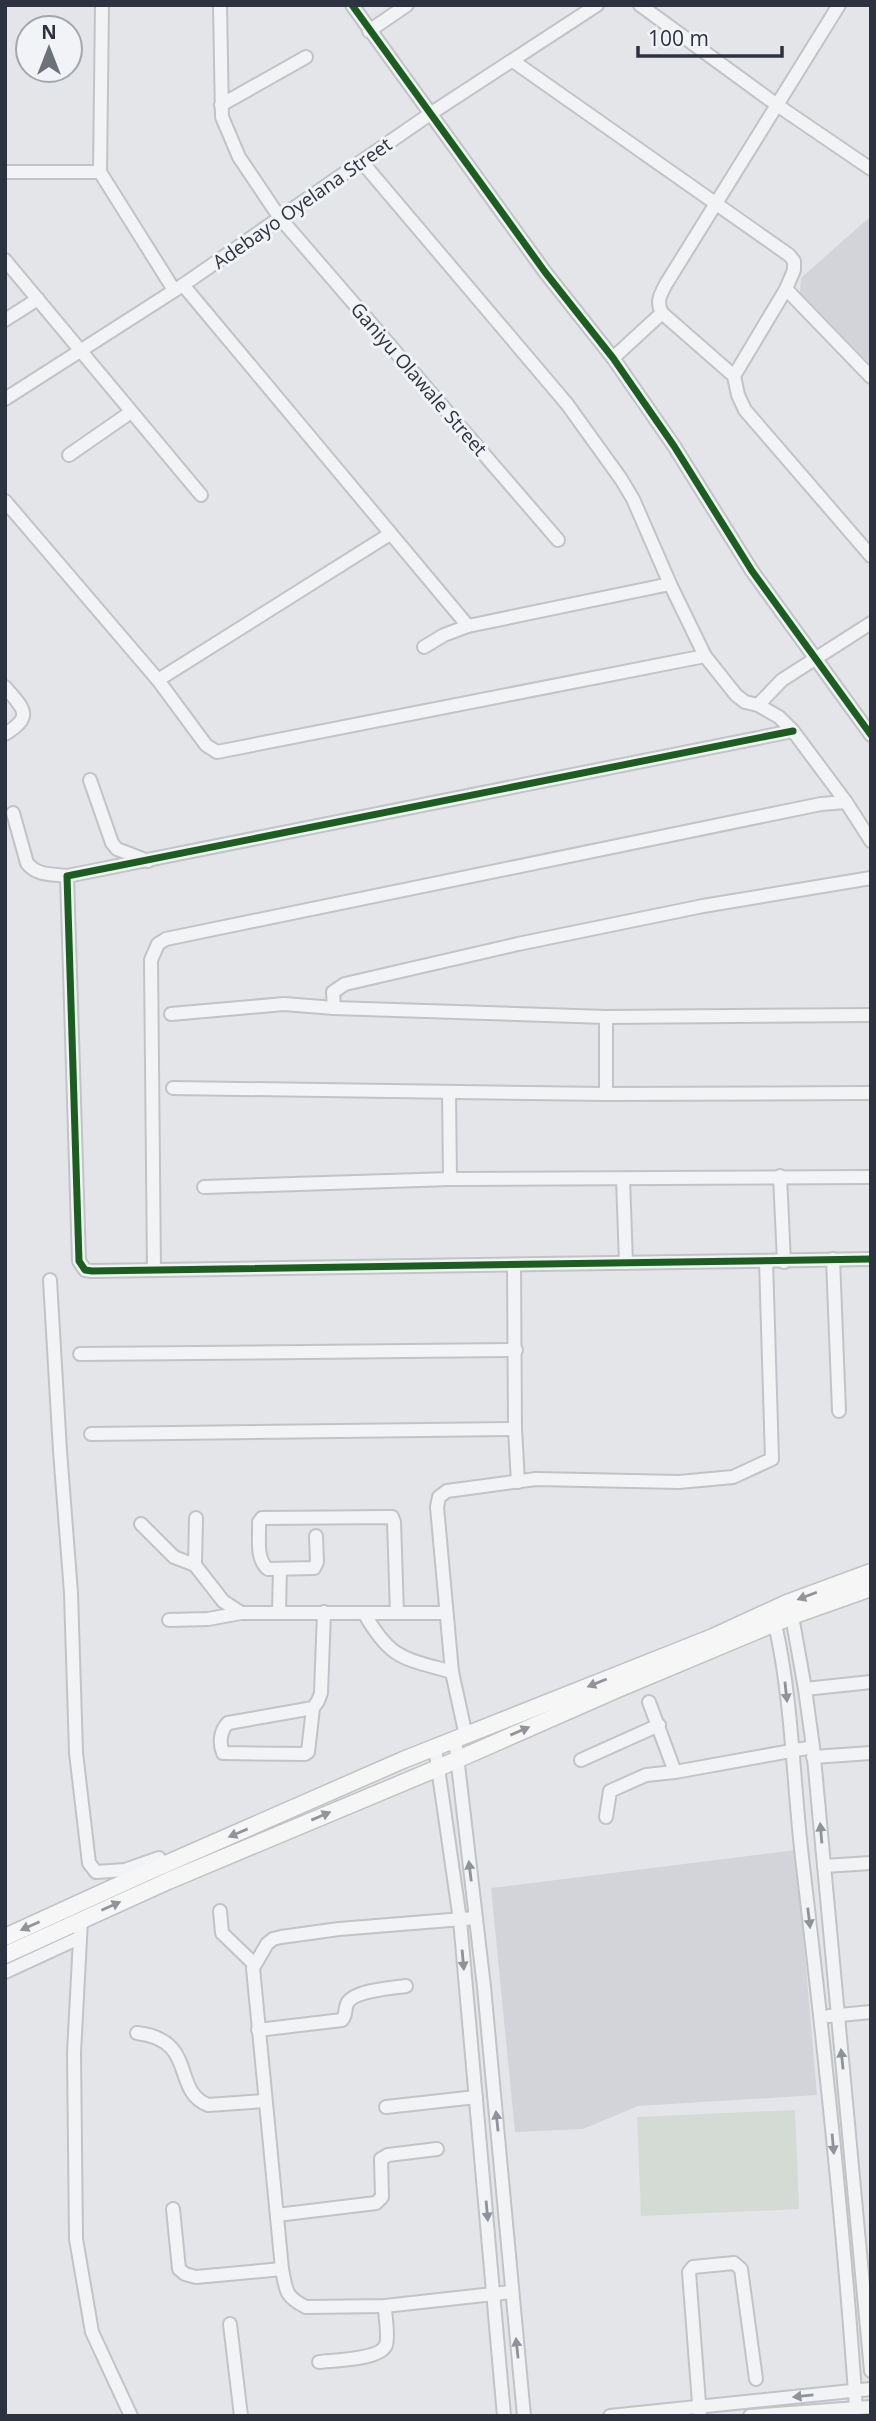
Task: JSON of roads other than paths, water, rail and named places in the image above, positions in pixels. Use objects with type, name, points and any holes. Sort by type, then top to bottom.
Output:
[{"type":"main road","points":[[5,1937],[435,1747],[713,1637],[787,1603],[871,1572]]},
{"type":"main road","points":[[5,1955],[168,1881],[458,1760],[618,1689],[792,1616],[871,1588]]},
{"type":"street","points":[[102,5],[100,172],[178,287],[468,626]]},
{"type":"street","name":"Ganiyu Olawale Street","points":[[220,5],[222,117],[233,146],[280,218],[558,540]]},
{"type":"street","points":[[352,5],[545,272],[614,358],[674,446],[752,571],[871,735]]},
{"type":"street","points":[[369,31],[407,5]]},
{"type":"street","name":"Adebayo Oyelana Street","points":[[5,399],[178,287],[430,114],[597,5]]},
{"type":"street","points":[[640,5],[776,105],[871,169]]},
{"type":"street","points":[[734,376],[662,313],[658,306],[660,296],[839,5]]},
{"type":"street","points":[[221,105],[306,57]]},
{"type":"street","points":[[513,61],[794,261],[794,270],[786,289],[734,376],[737,395],[745,410],[828,509],[869,548]]},
{"type":"street","points":[[362,162],[567,404],[621,479],[633,499],[705,656],[736,695],[745,702],[758,705],[779,717],[793,731],[846,802],[871,841]]},
{"type":"street","points":[[5,172],[100,172]]},
{"type":"street","points":[[5,260],[201,495]]},
{"type":"street","points":[[786,289],[871,376]]},
{"type":"street","points":[[5,320],[38,299]]},
{"type":"street","points":[[614,358],[662,313]]},
{"type":"street","points":[[69,455],[131,412]]},
{"type":"street","points":[[5,501],[158,680],[206,745],[217,752],[705,656]]},
{"type":"street","points":[[158,680],[390,534]]},
{"type":"street","points":[[424,647],[444,635],[468,626],[670,584]]},
{"type":"street","points":[[758,705],[782,680],[871,623]]},
{"type":"street","points":[[5,687],[20,705],[23,719],[20,725],[5,734]]},
{"type":"street","points":[[13,813],[27,863],[31,868],[37,872],[67,876],[793,731]]},
{"type":"street","points":[[90,780],[112,843],[117,849],[149,861]]},
{"type":"street","points":[[154,1270],[151,960],[158,944],[179,936],[821,804],[846,802]]},
{"type":"street","points":[[67,876],[79,1261],[85,1270],[871,1259]]},
{"type":"street","points":[[334,1008],[334,992],[345,984],[650,917],[871,878]]},
{"type":"street","points":[[171,1014],[284,1004],[606,1017],[871,1015]]},
{"type":"street","points":[[606,1017],[606,1094]]},
{"type":"street","points":[[173,1088],[606,1094],[871,1093]]},
{"type":"street","points":[[449,1092],[450,1180]]},
{"type":"street","points":[[780,1176],[784,1262]]},
{"type":"street","points":[[204,1187],[450,1180],[871,1177]]},
{"type":"street","points":[[623,1179],[626,1263]]},
{"type":"street","points":[[833,1259],[839,1411]]},
{"type":"street","points":[[524,2416],[499,2145],[458,1760],[460,1737],[445,1613],[437,1507],[439,1497],[447,1491],[536,1479],[678,1482],[733,1477],[772,1459],[766,1261]]},
{"type":"street","points":[[514,1265],[518,1482]]},
{"type":"street","points":[[50,1280],[72,1593],[76,1753],[89,1863],[96,1872],[109,1873],[159,1858],[163,1865]]},
{"type":"street","points":[[80,1354],[516,1350]]},
{"type":"street","points":[[91,1434],[516,1429]]},
{"type":"street","points":[[316,1536],[317,1562],[314,1567],[268,1569],[260,1559],[262,1518],[392,1517],[397,1613]]},
{"type":"street","points":[[195,1518],[195,1565],[223,1601],[241,1613]]},
{"type":"street","points":[[141,1524],[174,1557],[195,1565]]},
{"type":"street","points":[[279,1612],[280,1569]]},
{"type":"street","points":[[169,1620],[279,1612],[445,1613]]},
{"type":"street","points":[[313,1708],[228,1723],[221,1737],[223,1753],[305,1754],[309,1749],[313,1708],[321,1693],[324,1612]]},
{"type":"street","points":[[364,1613],[379,1639],[401,1658],[452,1672]]},
{"type":"street","points":[[792,1616],[813,1752],[837,2016],[866,2259],[871,2371]]},
{"type":"street","points":[[775,1624],[783,1666],[820,2017],[856,2408]]},
{"type":"street","points":[[805,1689],[871,1682]]},
{"type":"street","points":[[649,1702],[675,1772]]},
{"type":"street","points":[[581,1760],[659,1725]]},
{"type":"street","points":[[435,1747],[460,1920],[504,2416]]},
{"type":"street","points":[[606,1817],[610,1791],[646,1775],[792,1750],[871,1753]]},
{"type":"street","points":[[824,1866],[871,1863]]},
{"type":"street","points":[[220,1911],[222,1933],[254,1964]]},
{"type":"street","points":[[475,1919],[340,1929],[273,1939],[254,1964],[258,2030],[286,2294],[306,2307],[385,2306],[511,2292]]},
{"type":"street","points":[[81,1920],[74,2067],[76,2239],[93,2332],[131,2416]]},
{"type":"street","points":[[5,1972],[79,1938]]},
{"type":"street","points":[[258,2030],[342,2020],[347,2004],[353,1998],[376,1989],[406,1986]]},
{"type":"street","points":[[820,2017],[871,2012]]},
{"type":"street","points":[[138,2033],[163,2039],[180,2061],[193,2095],[203,2103],[208,2105],[265,2101]]},
{"type":"street","points":[[386,2107],[476,2097]]},
{"type":"street","points":[[277,2215],[376,2203],[382,2197],[381,2159],[388,2155],[437,2149]]},
{"type":"street","points":[[173,2210],[179,2269],[185,2274],[196,2277],[282,2269]]},
{"type":"street","points":[[699,2411],[689,2272],[692,2267],[734,2263],[741,2269],[756,2379]]},
{"type":"street","points":[[319,2362],[376,2355],[384,2349],[387,2343],[385,2306]]},
{"type":"street","points":[[230,2324],[241,2416]]},
{"type":"street","points":[[610,2416],[699,2411],[871,2389]]},
{"type":"street","points":[[750,2416],[871,2407]]}]
